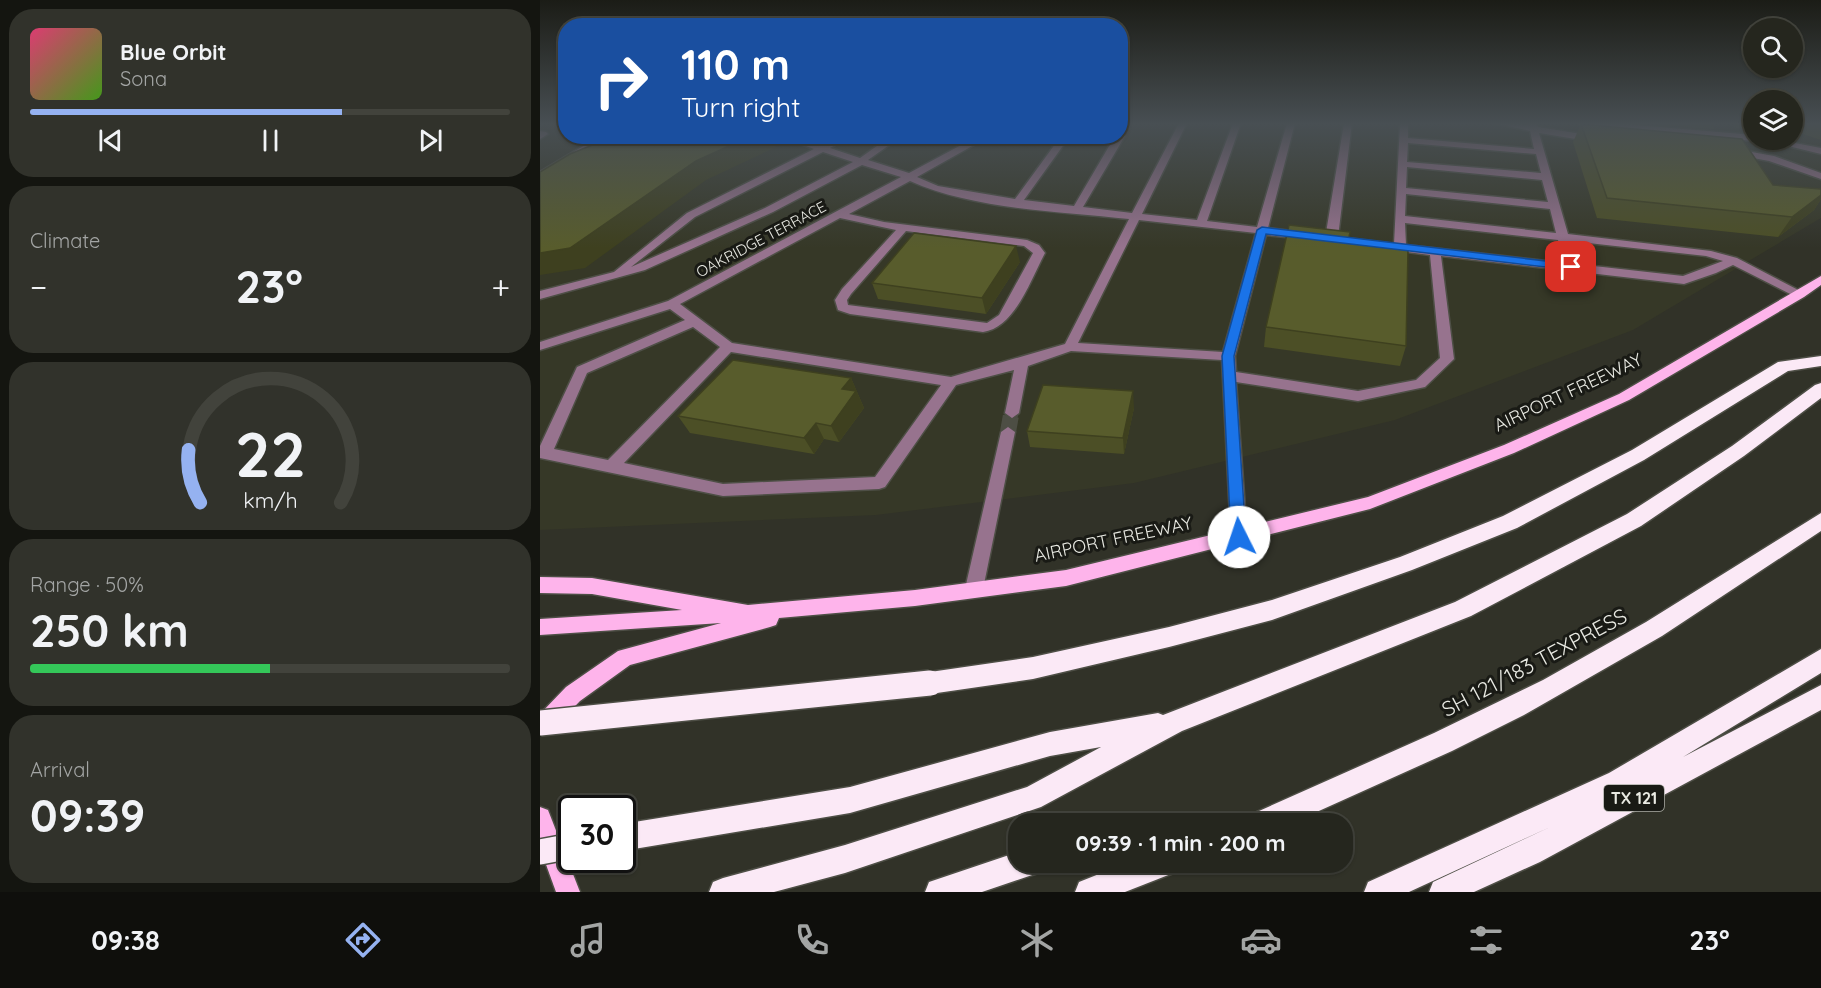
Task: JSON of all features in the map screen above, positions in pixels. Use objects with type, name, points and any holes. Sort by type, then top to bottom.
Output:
[{"type":"highway","points":[[540,723],[930,683],[1033,668],[1169,637],[1272,610],[1405,564],[1510,522],[1618,466],[1784,366],[1821,361]]},
{"type":"highway","points":[[723,892],[845,859],[1032,798],[1174,722],[1463,609],[1634,520],[1738,451],[1821,389]]},
{"type":"highway","name":"SH 121/183 TEXPRESS","points":[[1284,813],[1401,761],[1550,689],[1706,598],[1821,521]]},
{"type":"highway","points":[[1378,892],[1618,782],[1821,660]]},
{"type":"highway","name":"TX 121","points":[[1443,892],[1530,852],[1821,697]]},
{"type":"highway","points":[[636,836],[850,800],[1050,744],[1174,722]]},
{"type":"highway","points":[[540,852],[558,849]]},
{"type":"highway","points":[[939,892],[1008,870]]},
{"type":"highway","points":[[1089,892],[1138,873]]},
{"type":"main road","name":"AIRPORT FREEWAY","points":[[540,585],[592,586],[748,613],[915,598],[1066,578],[1239,537],[1370,503],[1509,449],[1624,398],[1821,280]]},
{"type":"main road","points":[[540,729],[573,694],[625,657],[819,607]]},
{"type":"main road","points":[[540,627],[748,613]]},
{"type":"main road","points":[[540,818],[568,892]]},
{"type":"street","points":[[540,176],[559,165]]},
{"type":"street","points":[[614,275],[691,215],[795,165]]},
{"type":"street","points":[[540,295],[641,268],[759,215],[856,165]]},
{"type":"street","points":[[870,165],[910,177],[935,188],[986,199],[1684,280],[1712,271],[1732,260]]},
{"type":"street","name":"OAKRIDGE TERRACE","points":[[540,346],[672,304],[933,165]]},
{"type":"street","points":[[1017,203],[1045,165]]},
{"type":"street","points":[[1077,209],[1104,165]]},
{"type":"street","points":[[1070,347],[1162,165]]},
{"type":"street","points":[[1200,223],[1222,165]]},
{"type":"street","points":[[1239,537],[1228,356],[1280,165]]},
{"type":"street","points":[[1332,239],[1342,165]]},
{"type":"street","points":[[1400,248],[1402,165]]},
{"type":"street","points":[[1409,165],[1547,177]]},
{"type":"street","points":[[1544,165],[1571,267]]},
{"type":"street","points":[[1788,165],[1821,177]]},
{"type":"street","points":[[1401,190],[1554,206]]},
{"type":"street","points":[[840,216],[1027,243],[1035,247],[1039,253],[1004,317],[991,327],[842,307],[841,300],[846,291],[904,227]]},
{"type":"street","points":[[1401,219],[1707,253],[1732,260],[1800,294]]},
{"type":"street","points":[[1229,376],[1358,396],[1420,384],[1447,358],[1435,252]]},
{"type":"street","points":[[672,304],[728,347],[951,382],[1022,363],[1070,347],[1228,356]]},
{"type":"street","points":[[695,321],[582,370],[543,452],[723,490],[879,483],[951,382]]},
{"type":"street","points":[[612,466],[728,347]]},
{"type":"street","points":[[1012,413],[1022,363]]},
{"type":"street","points":[[974,589],[1008,432]]},
{"type":"shaded area","points":[[540,165],[1821,165],[1821,218],[1633,330],[1395,420],[1134,483],[876,515],[540,530]]},
{"type":"building","points":[[552,165],[691,165],[570,248],[540,253],[540,172]]},
{"type":"building","points":[[1595,165],[1759,165],[1773,185],[1821,189],[1821,195],[1792,217],[1607,198]]},
{"type":"building","points":[[1289,225],[1350,232],[1348,243],[1408,250],[1406,346],[1266,327]]},
{"type":"building","points":[[914,233],[1016,246],[982,298],[872,283]]},
{"type":"building","points":[[733,360],[851,378],[842,389],[856,391],[831,426],[816,423],[804,438],[678,416]]},
{"type":"building","points":[[1043,385],[1133,391],[1123,438],[1027,431]]},
{"type":"tunnel","points":[[1011,417],[1012,413]]},
{"type":"tunnel","points":[[1008,432],[1011,415]]},
{"type":"route","points":[[1239,537],[1229,404],[1228,356],[1262,230],[1571,267]]}]
